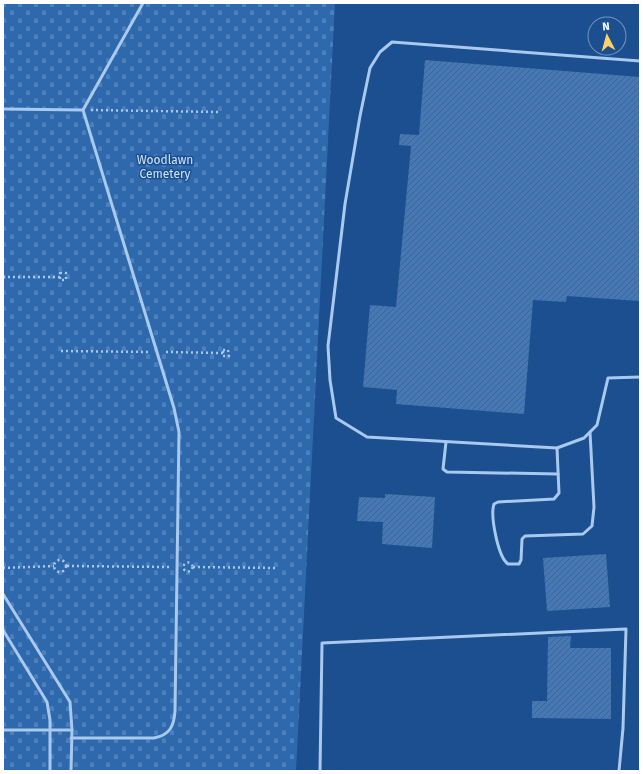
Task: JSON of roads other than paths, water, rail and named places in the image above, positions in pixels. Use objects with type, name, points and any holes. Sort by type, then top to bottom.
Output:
[{"type":"lane","points":[[71,738],[154,738],[164,735],[172,728],[175,711],[179,432],[174,408],[83,110],[143,3]]},
{"type":"lane","points":[[640,61],[392,42],[380,52],[370,68],[345,204],[328,346],[330,380],[336,418],[367,437],[557,448],[584,438],[597,425],[608,378],[640,377]]},
{"type":"lane","points":[[3,109],[83,110]]},
{"type":"lane","points":[[557,448],[559,493],[554,499],[498,502],[494,504],[492,511],[496,534],[503,561],[508,564],[519,564],[521,560],[522,539],[525,536],[583,534],[592,526],[594,507],[590,432]]},
{"type":"lane","points":[[446,442],[443,469],[447,472],[558,474]]},
{"type":"lane","points":[[3,594],[67,695],[72,710],[71,771]]},
{"type":"lane","points":[[320,771],[322,643],[626,629],[623,728],[619,771]]},
{"type":"lane","points":[[3,630],[47,702],[50,716],[50,771]]},
{"type":"lane","points":[[3,730],[72,730]]},
{"type":"park label","name":"Woodlawn Cemetery","points":[[165,167]]}]
